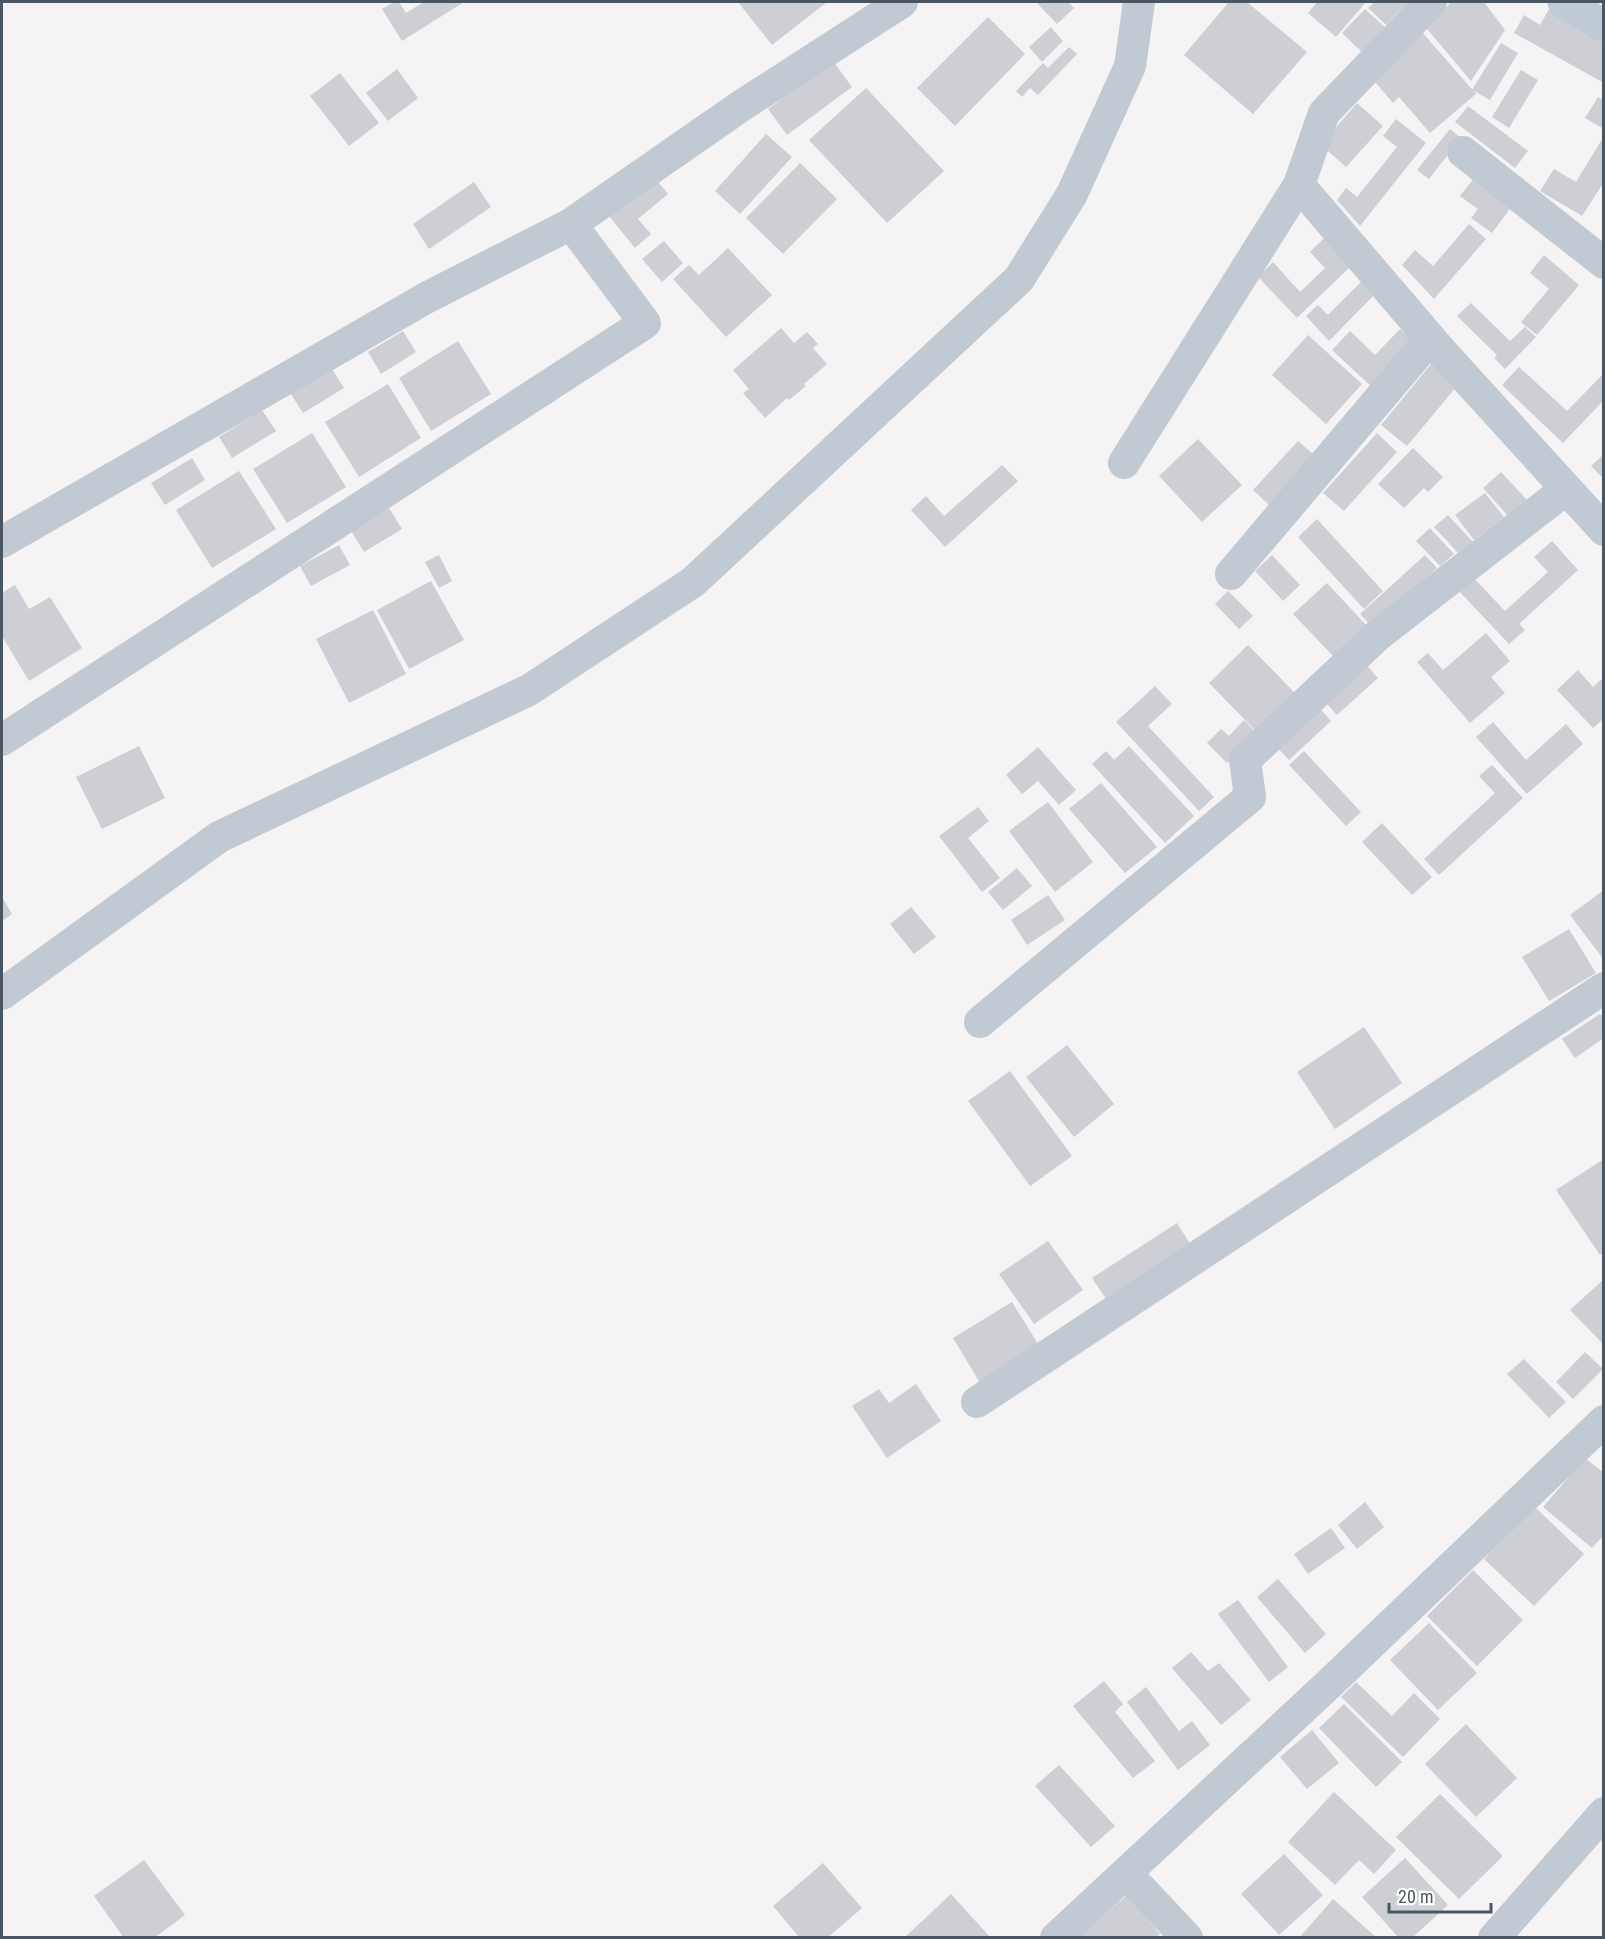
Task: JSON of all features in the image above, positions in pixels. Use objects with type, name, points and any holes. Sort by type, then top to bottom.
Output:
[{"type":"street","points":[[2,542],[426,298],[571,224],[741,106],[902,2]]},
{"type":"street","points":[[2,994],[219,837],[530,690],[693,582],[1019,279],[1072,194],[1130,66],[1139,2]]},
{"type":"street","points":[[1124,463],[1299,185],[1324,113],[1431,2]]},
{"type":"street","points":[[1564,2],[1604,26]]},
{"type":"street","points":[[1463,152],[1601,254]]},
{"type":"street","points":[[1299,185],[1430,339],[1565,490],[1604,530]]},
{"type":"street","points":[[2,740],[645,323],[571,224]]},
{"type":"street","points":[[1231,574],[1430,339]]},
{"type":"street","points":[[980,1022],[1250,797],[1245,760],[1378,635],[1565,490]]},
{"type":"street","points":[[977,1402],[1604,988]]},
{"type":"street","points":[[1056,1938],[1338,1676],[1604,1421]]},
{"type":"street","points":[[1494,1938],[1604,1813]]},
{"type":"street","points":[[1125,1875],[1187,1938]]},
{"type":"building","points":[[394,2],[399,2],[406,13],[424,2],[464,2],[402,41],[382,9]]},
{"type":"building","points":[[738,2],[827,2],[772,45]]},
{"type":"building","points":[[1036,2],[1068,2],[1074,8],[1057,24]]},
{"type":"building","points":[[1229,2],[1247,2],[1307,52],[1253,114],[1184,55]]},
{"type":"building","points":[[1317,2],[1366,2],[1336,37],[1308,13]]},
{"type":"building","points":[[1375,2],[1409,2],[1386,25],[1368,8]]},
{"type":"building","points":[[1451,2],[1484,2],[1505,30],[1471,81],[1427,29]]},
{"type":"building","points":[[1552,4],[1604,33],[1604,83],[1514,33],[1524,15],[1540,25]]},
{"type":"building","points":[[1365,9],[1387,29],[1364,54],[1342,33]]},
{"type":"building","points":[[988,17],[1025,54],[955,126],[917,88]]},
{"type":"building","points":[[1051,27],[1063,41],[1042,62],[1029,47]]},
{"type":"building","points":[[1422,32],[1476,94],[1430,133],[1399,97],[1393,103],[1370,76]]},
{"type":"building","points":[[1501,43],[1518,53],[1490,100],[1472,90]]},
{"type":"building","points":[[1069,47],[1077,54],[1038,95],[1030,88],[1022,97],[1016,91],[1043,63],[1048,68]]},
{"type":"building","points":[[833,61],[852,87],[787,135],[768,109]]},
{"type":"building","points":[[397,69],[418,98],[388,121],[366,93]]},
{"type":"building","points":[[1521,70],[1538,80],[1509,128],[1492,117]]},
{"type":"building","points":[[340,73],[379,123],[349,146],[310,96]]},
{"type":"building","points":[[866,88],[944,171],[887,223],[809,140]]},
{"type":"building","points":[[1598,97],[1604,101],[1604,129],[1585,118]]},
{"type":"building","points":[[1357,103],[1383,126],[1346,167],[1321,145]]},
{"type":"building","points":[[1468,106],[1528,151],[1515,168],[1455,122]]},
{"type":"building","points":[[1396,119],[1426,143],[1360,226],[1337,200],[1346,188],[1357,197],[1397,147],[1383,136]]},
{"type":"building","points":[[1450,129],[1461,138],[1429,179],[1417,170]]},
{"type":"building","points":[[766,134],[792,157],[740,214],[715,191]]},
{"type":"building","points":[[1604,136],[1604,182],[1582,216],[1540,191],[1554,169],[1576,182]]},
{"type":"building","points":[[800,163],[837,199],[783,254],[746,218]]},
{"type":"building","points":[[655,178],[668,194],[638,219],[651,234],[635,248],[609,216]]},
{"type":"building","points":[[1474,178],[1512,206],[1492,233],[1471,218],[1478,209],[1460,196]]},
{"type":"building","points":[[474,182],[491,207],[429,249],[413,224]]},
{"type":"building","points":[[1469,224],[1486,239],[1434,299],[1402,265],[1415,250],[1433,266]]},
{"type":"building","points":[[1324,238],[1351,266],[1297,318],[1258,277],[1273,262],[1300,292],[1325,268],[1310,252]]},
{"type":"building","points":[[664,241],[683,263],[662,282],[642,259]]},
{"type":"building","points":[[728,248],[772,295],[726,337],[673,279],[689,265],[699,275]]},
{"type":"building","points":[[1544,255],[1579,285],[1537,335],[1521,322],[1549,289],[1530,273]]},
{"type":"building","points":[[1365,278],[1378,291],[1329,341],[1306,316],[1318,305],[1328,315]]},
{"type":"building","points":[[1471,303],[1510,341],[1525,327],[1536,337],[1505,369],[1494,358],[1497,355],[1457,316]]},
{"type":"building","points":[[781,328],[794,343],[807,332],[818,344],[813,348],[827,364],[804,384],[806,386],[789,400],[787,398],[765,418],[743,393],[749,389],[733,370]]},
{"type":"building","points":[[1400,329],[1418,345],[1375,390],[1332,350],[1350,331],[1375,355]]},
{"type":"building","points":[[403,331],[416,352],[381,374],[368,352]]},
{"type":"building","points":[[1308,335],[1362,384],[1326,424],[1272,375]]},
{"type":"building","points":[[458,341],[491,394],[431,431],[399,378]]},
{"type":"building","points":[[1431,364],[1457,386],[1407,446],[1381,425]]},
{"type":"building","points":[[330,366],[344,388],[303,413],[289,391]]},
{"type":"building","points":[[1519,367],[1567,411],[1604,373],[1604,400],[1563,443],[1502,385]]},
{"type":"building","points":[[388,384],[421,438],[359,477],[325,422]]},
{"type":"building","points":[[262,410],[276,431],[232,458],[219,437]]},
{"type":"building","points":[[312,433],[346,487],[287,523],[253,469]]},
{"type":"building","points":[[1377,433],[1397,452],[1344,511],[1323,493]]},
{"type":"building","points":[[1198,439],[1242,485],[1202,522],[1159,476]]},
{"type":"building","points":[[1298,441],[1314,455],[1269,505],[1253,490]]},
{"type":"building","points":[[1413,448],[1443,477],[1428,492],[1424,488],[1404,508],[1378,484]]},
{"type":"building","points":[[1604,454],[1604,479],[1591,466]]},
{"type":"building","points":[[192,458],[205,480],[165,505],[151,483]]},
{"type":"building","points":[[1002,465],[1018,481],[945,547],[911,510],[926,496],[944,516]]},
{"type":"building","points":[[239,471],[276,529],[212,568],[176,510]]},
{"type":"building","points":[[1501,472],[1529,502],[1510,518],[1483,488]]},
{"type":"building","points":[[1485,493],[1504,517],[1474,540],[1455,515]]},
{"type":"building","points":[[389,508],[402,529],[364,552],[351,531]]},
{"type":"building","points":[[1448,515],[1473,542],[1460,555],[1434,527]]},
{"type":"building","points":[[1317,519],[1383,591],[1364,609],[1298,537]]},
{"type":"building","points":[[1430,528],[1454,554],[1440,566],[1416,541]]},
{"type":"building","points":[[1552,541],[1578,570],[1519,624],[1525,630],[1509,644],[1456,588],[1471,575],[1505,611],[1548,572],[1534,557]]},
{"type":"building","points":[[339,545],[350,565],[311,586],[300,566]]},
{"type":"building","points":[[439,555],[452,581],[439,588],[425,562]]},
{"type":"building","points":[[1272,555],[1300,585],[1283,601],[1255,571]]},
{"type":"building","points":[[1425,555],[1437,568],[1372,627],[1360,614]]},
{"type":"building","points":[[431,581],[464,640],[409,669],[377,610]]},
{"type":"building","points":[[1327,583],[1367,626],[1334,657],[1293,614]]},
{"type":"building","points":[[15,585],[29,609],[50,597],[82,648],[29,681],[2,636],[2,593]]},
{"type":"building","points":[[1228,591],[1253,616],[1239,629],[1215,604]]},
{"type":"building","points":[[373,610],[406,674],[349,703],[316,639]]},
{"type":"building","points":[[1486,633],[1510,661],[1491,677],[1505,693],[1470,723],[1417,662],[1428,653],[1443,670]]},
{"type":"building","points":[[1248,645],[1295,693],[1256,731],[1209,683]]},
{"type":"building","points":[[1360,658],[1378,678],[1337,715],[1319,695]]},
{"type":"building","points":[[1578,670],[1593,687],[1604,677],[1604,718],[1593,728],[1557,690]]},
{"type":"building","points":[[1155,686],[1172,704],[1148,726],[1214,797],[1199,811],[1116,722]]},
{"type":"building","points":[[1315,703],[1331,721],[1289,760],[1272,742]]},
{"type":"building","points":[[1244,720],[1257,733],[1227,763],[1207,743],[1221,729],[1229,736]]},
{"type":"building","points":[[1493,722],[1526,760],[1566,724],[1583,744],[1527,794],[1476,737]]},
{"type":"building","points":[[139,746],[165,798],[102,829],[76,777]]},
{"type":"building","points":[[1129,746],[1194,816],[1165,843],[1092,764],[1106,751],[1114,760]]},
{"type":"building","points":[[1038,747],[1076,790],[1059,805],[1038,781],[1022,794],[1006,775]]},
{"type":"building","points":[[1304,751],[1361,812],[1346,826],[1289,765]]},
{"type":"building","points":[[1492,765],[1523,798],[1439,875],[1424,859],[1495,793],[1479,776]]},
{"type":"building","points":[[1101,783],[1157,847],[1125,873],[1069,809]]},
{"type":"building","points":[[1048,802],[1093,862],[1055,892],[1009,831]]},
{"type":"building","points":[[978,807],[989,821],[968,838],[1000,878],[982,892],[939,836]]},
{"type":"building","points":[[1382,823],[1432,877],[1412,895],[1362,842]]},
{"type":"building","points":[[1017,868],[1032,886],[1003,910],[988,892]]},
{"type":"building","points":[[1604,890],[1604,960],[1570,915]]},
{"type":"building","points":[[1048,895],[1065,920],[1027,945],[1011,920]]},
{"type":"building","points":[[2,897],[12,914],[2,921]]},
{"type":"building","points":[[911,907],[936,937],[914,954],[890,924]]},
{"type":"building","points":[[1569,929],[1596,973],[1549,1001],[1522,957]]},
{"type":"building","points":[[1600,1014],[1604,1018],[1604,1038],[1575,1058],[1562,1039]]},
{"type":"building","points":[[1364,1027],[1402,1083],[1335,1129],[1297,1072]]},
{"type":"building","points":[[1067,1045],[1114,1104],[1074,1137],[1026,1077]]},
{"type":"building","points":[[1010,1071],[1072,1156],[1030,1186],[968,1101]]},
{"type":"building","points":[[1604,1159],[1604,1252],[1600,1255],[1556,1190]]},
{"type":"building","points":[[1177,1223],[1194,1250],[1110,1305],[1092,1278]]},
{"type":"building","points":[[1048,1241],[1083,1290],[1034,1324],[999,1274]]},
{"type":"building","points":[[1604,1279],[1604,1345],[1570,1310]]},
{"type":"building","points":[[1012,1302],[1043,1352],[983,1388],[953,1338]]},
{"type":"building","points":[[1585,1352],[1603,1369],[1573,1399],[1556,1382]]},
{"type":"building","points":[[1524,1359],[1566,1402],[1549,1418],[1507,1374]]},
{"type":"building","points":[[916,1384],[941,1421],[887,1458],[852,1406],[879,1389],[889,1403]]},
{"type":"building","points":[[1585,1458],[1604,1473],[1604,1535],[1592,1548],[1543,1507]]},
{"type":"building","points":[[1365,1502],[1384,1527],[1357,1549],[1338,1525]]},
{"type":"building","points":[[1534,1506],[1584,1554],[1534,1606],[1484,1559]]},
{"type":"building","points":[[1331,1528],[1345,1548],[1308,1574],[1294,1554]]},
{"type":"building","points":[[1473,1570],[1523,1620],[1477,1666],[1427,1616]]},
{"type":"building","points":[[1278,1579],[1326,1634],[1305,1653],[1257,1597]]},
{"type":"building","points":[[1238,1600],[1288,1667],[1269,1682],[1218,1614]]},
{"type":"building","points":[[1429,1623],[1477,1673],[1438,1710],[1390,1660]]},
{"type":"building","points":[[1191,1652],[1208,1671],[1219,1663],[1251,1700],[1221,1725],[1172,1668]]},
{"type":"building","points":[[1104,1681],[1123,1704],[1115,1712],[1155,1761],[1133,1778],[1073,1706]]},
{"type":"building","points":[[1356,1682],[1392,1716],[1414,1693],[1440,1719],[1403,1757],[1341,1697]]},
{"type":"building","points":[[1146,1687],[1179,1731],[1192,1721],[1210,1745],[1178,1770],[1127,1702]]},
{"type":"building","points":[[1344,1704],[1402,1762],[1376,1787],[1319,1728]]},
{"type":"building","points":[[1466,1724],[1517,1778],[1476,1817],[1425,1764]]},
{"type":"building","points":[[1312,1730],[1339,1763],[1307,1789],[1280,1757]]},
{"type":"building","points":[[1059,1765],[1115,1826],[1091,1847],[1035,1786]]},
{"type":"building","points":[[1334,1792],[1396,1850],[1374,1874],[1359,1860],[1335,1885],[1288,1842]]},
{"type":"building","points":[[1440,1794],[1503,1856],[1459,1899],[1396,1837]]},
{"type":"building","points":[[1284,1854],[1323,1895],[1279,1935],[1241,1894]]},
{"type":"building","points":[[1405,1858],[1448,1905],[1412,1938],[1399,1938],[1362,1897]]},
{"type":"building","points":[[144,1860],[185,1915],[154,1938],[124,1938],[94,1896]]},
{"type":"building","points":[[823,1863],[862,1908],[827,1938],[800,1938],[773,1906]]},
{"type":"building","points":[[951,1894],[991,1938],[904,1938]]},
{"type":"building","points":[[1127,1895],[1160,1934],[1156,1938],[1077,1938]]},
{"type":"building","points":[[1333,1899],[1377,1938],[1299,1938]]}]
